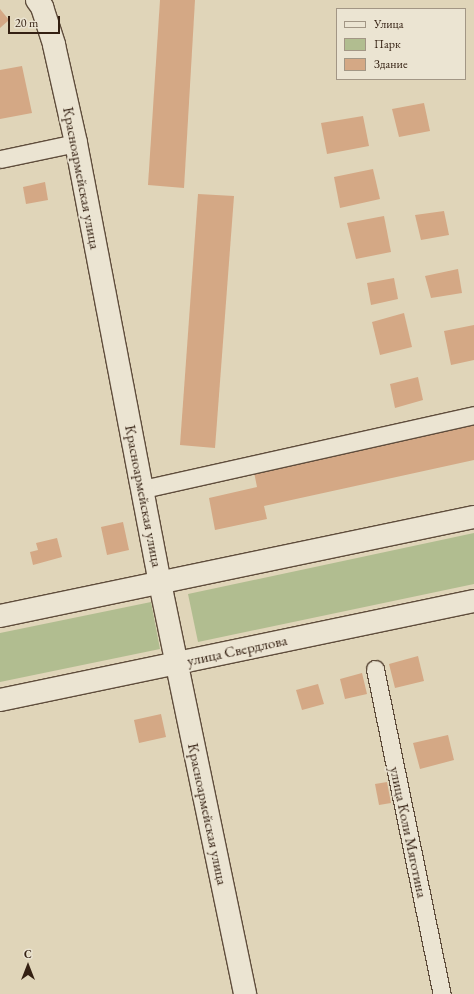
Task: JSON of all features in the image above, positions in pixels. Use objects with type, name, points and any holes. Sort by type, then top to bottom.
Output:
[{"type":"main road","name":"Красноармейская улица","points":[[37,0],[42,7],[54,45],[76,143],[160,583],[245,994]]},
{"type":"main road","points":[[0,616],[474,517]]},
{"type":"main road","name":"улица Свердлова","points":[[0,700],[474,600]]},
{"type":"street","points":[[0,159],[76,143]]},
{"type":"street","points":[[143,489],[474,415]]},
{"type":"street","name":"улица Коли Мяготина","points":[[375,669],[442,994]]},
{"type":"green space","points":[[474,533],[474,584],[198,642],[188,594]]},
{"type":"green space","points":[[151,602],[160,649],[0,682],[0,633]]},
{"type":"building","points":[[160,0],[195,0],[184,188],[148,185]]},
{"type":"building","points":[[0,9],[9,20],[0,28]]},
{"type":"building","points":[[22,66],[32,113],[0,119],[0,70]]},
{"type":"building","points":[[424,103],[430,131],[399,137],[392,109]]},
{"type":"building","points":[[363,116],[369,146],[327,154],[321,123]]},
{"type":"building","points":[[373,169],[380,199],[340,208],[334,177]]},
{"type":"building","points":[[45,182],[48,200],[26,204],[23,187]]},
{"type":"building","points":[[198,194],[234,196],[215,448],[180,445]]},
{"type":"building","points":[[444,211],[449,235],[421,240],[415,215]]},
{"type":"building","points":[[384,216],[391,252],[356,259],[347,223]]},
{"type":"building","points":[[458,269],[462,293],[431,298],[425,276]]},
{"type":"building","points":[[394,278],[398,299],[371,305],[367,283]]},
{"type":"building","points":[[404,313],[412,347],[380,355],[372,322]]},
{"type":"building","points":[[474,325],[474,360],[451,365],[444,331]]},
{"type":"building","points":[[418,377],[423,400],[395,408],[390,384]]},
{"type":"building","points":[[474,424],[474,460],[264,506],[267,519],[215,530],[209,498],[257,487],[254,472]]},
{"type":"building","points":[[123,522],[129,550],[107,555],[101,527]]},
{"type":"building","points":[[57,538],[62,557],[33,565],[30,552],[38,550],[36,543]]},
{"type":"building","points":[[418,656],[424,681],[395,688],[389,664]]},
{"type":"building","points":[[362,673],[367,694],[345,699],[340,679]]},
{"type":"building","points":[[318,684],[324,704],[302,710],[296,690]]},
{"type":"building","points":[[161,714],[166,737],[139,743],[134,720]]},
{"type":"building","points":[[448,735],[454,760],[420,769],[413,743]]},
{"type":"building","points":[[387,782],[391,803],[379,805],[375,784]]}]
